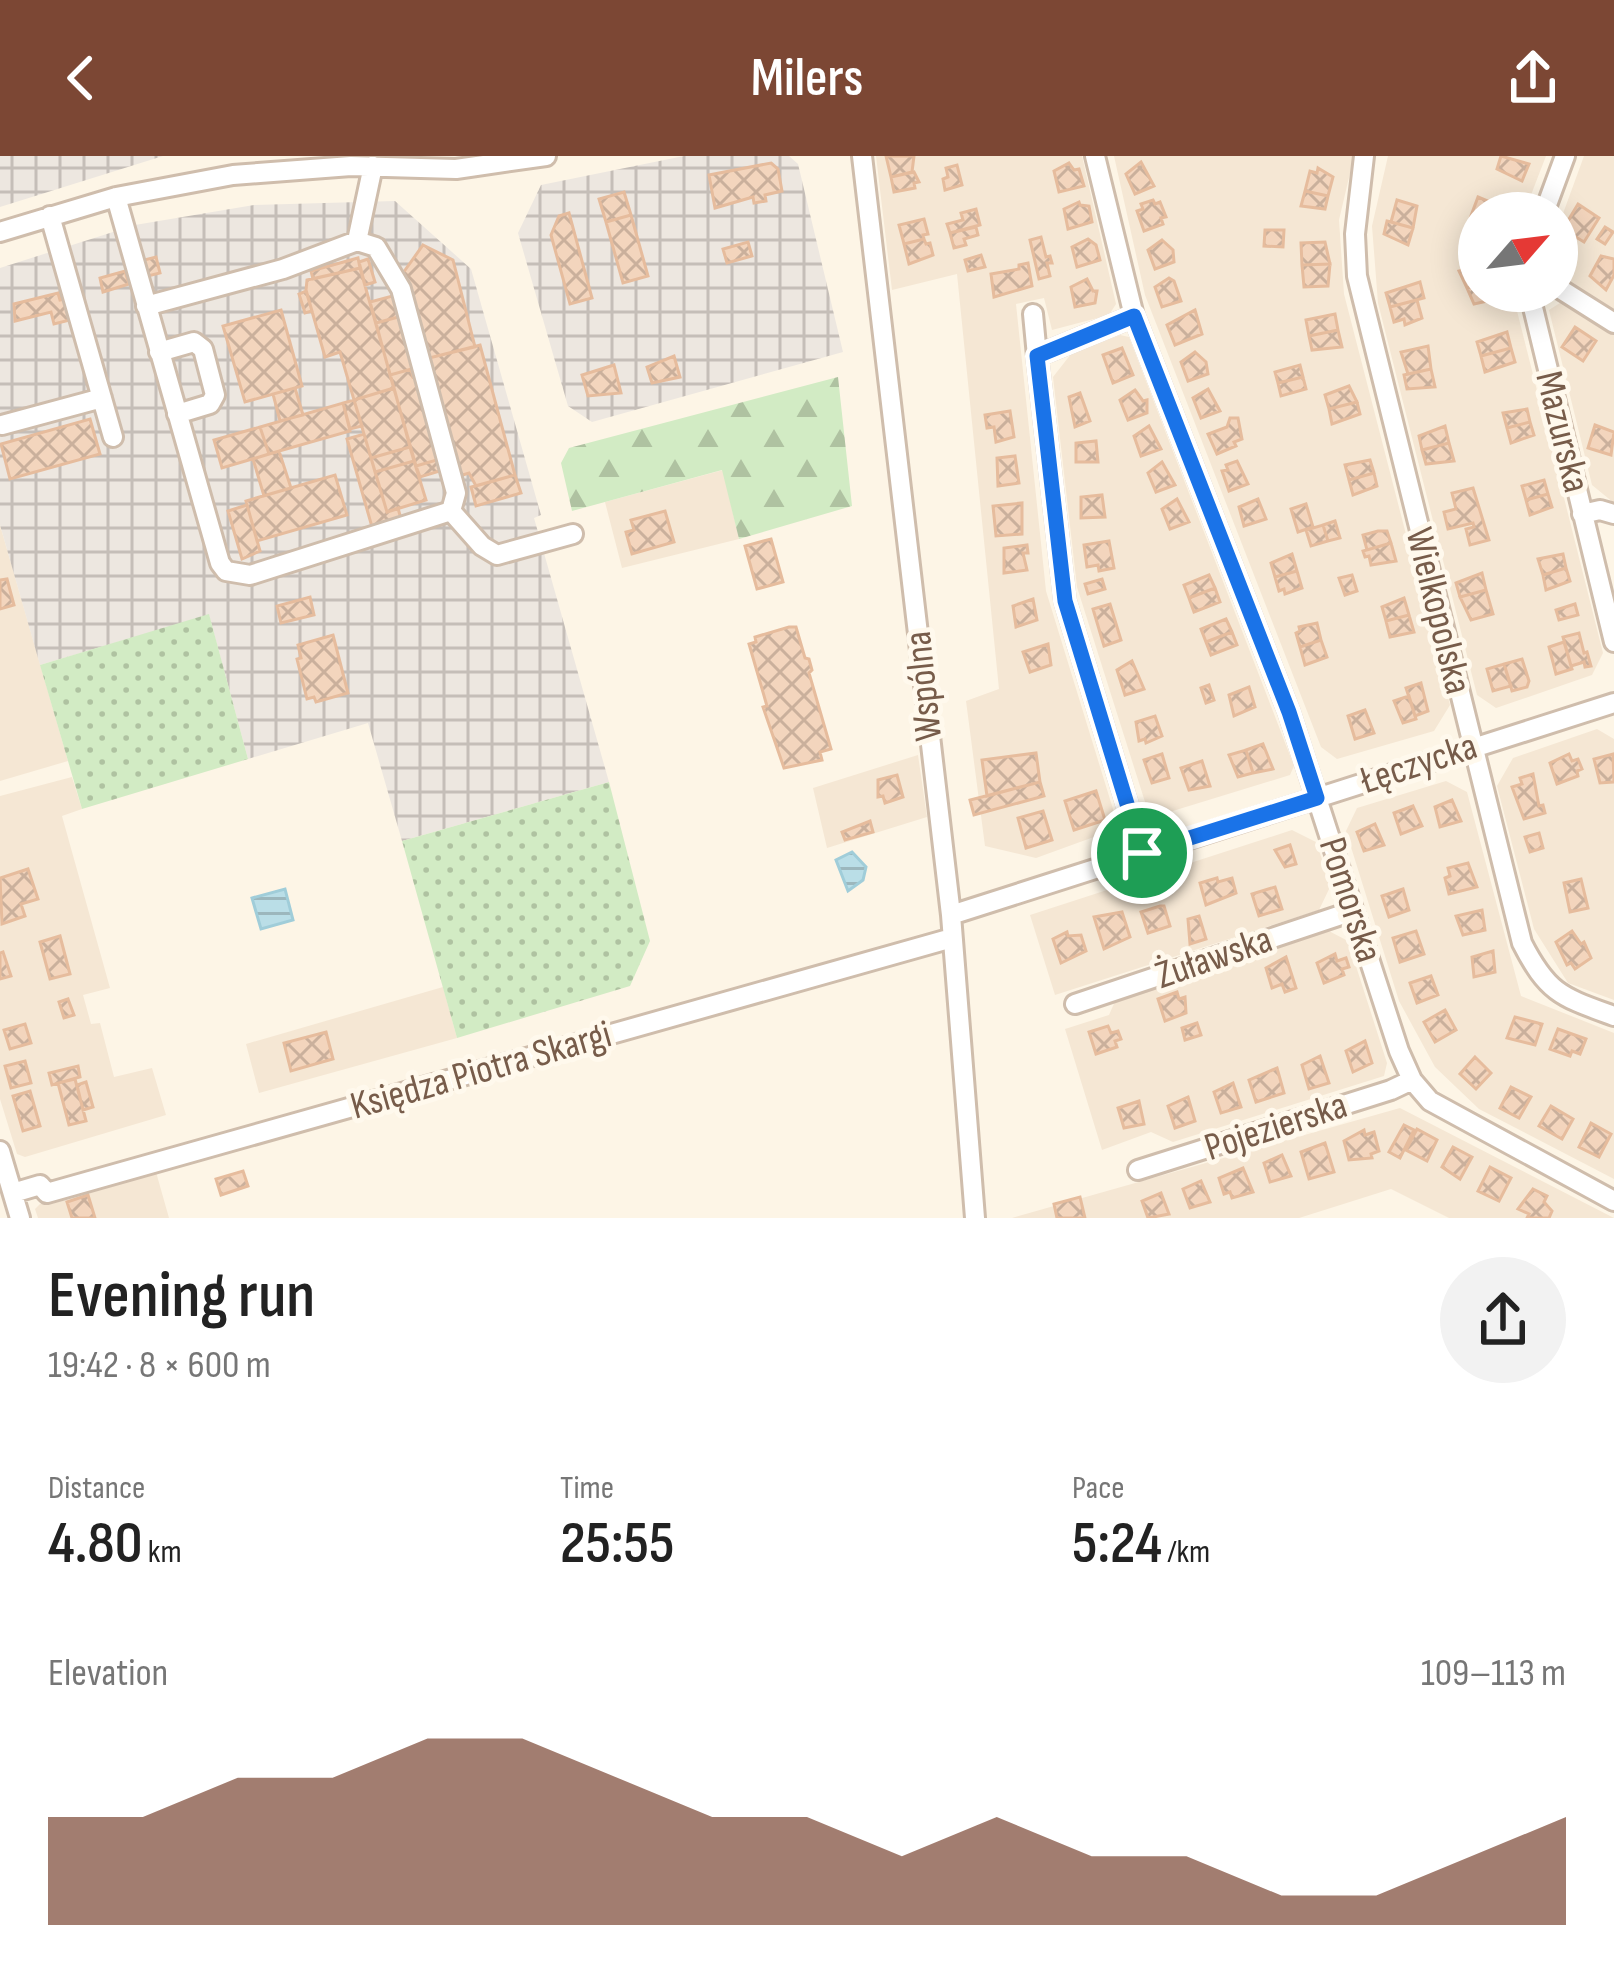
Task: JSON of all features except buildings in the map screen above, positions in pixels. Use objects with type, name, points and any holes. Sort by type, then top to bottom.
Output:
[{"type":"street","points":[[0,232],[234,165],[352,161],[373,166],[546,156]]},
{"type":"street","name":"Wspólna","points":[[862,156],[951,915],[975,1218]]},
{"type":"street","name":"Pomorska","points":[[1095,156],[1134,316],[1289,712],[1412,1080]]},
{"type":"street","name":"Wielkopolska","points":[[1364,156],[1355,234],[1357,276],[1522,943],[1539,977],[1565,998],[1614,1016]]},
{"type":"street","points":[[1552,192],[1565,156]]},
{"type":"street","points":[[357,241],[373,166]]},
{"type":"street","points":[[116,197],[226,571],[250,575],[451,511]]},
{"type":"street","points":[[50,216],[113,437]]},
{"type":"street","points":[[146,306],[283,269],[357,241],[376,247],[401,289],[456,493],[451,511]]},
{"type":"street","points":[[1578,300],[1614,323]]},
{"type":"street","name":"Mazurska","points":[[1534,312],[1614,642]]},
{"type":"street","points":[[1033,314],[1065,601],[1142,853]]},
{"type":"street","points":[[1037,356],[1134,316]]},
{"type":"street","points":[[159,352],[194,342],[203,349],[215,395],[210,404],[177,414]]},
{"type":"street","points":[[2,424],[102,398]]},
{"type":"street","points":[[1582,514],[1600,510],[1614,514]]},
{"type":"street","points":[[451,511],[482,546],[497,555],[573,534]]},
{"type":"street","name":"Łęczycka","points":[[951,915],[1614,703]]},
{"type":"street","name":"Żuławska","points":[[1075,1004],[1353,911]]},
{"type":"street","name":"Księdza Piotra Skargi","points":[[13,1193],[40,1185],[47,1192],[952,938]]},
{"type":"street","points":[[1412,1080],[1430,1101],[1614,1201]]},
{"type":"street","name":"Pojezierska","points":[[1138,1170],[1412,1080]]},
{"type":"street","points":[[0,1151],[20,1218]]},
{"type":"shaded area","points":[[0,156],[163,156],[0,207]]},
{"type":"shaded area","points":[[684,156],[789,156],[798,164],[843,352],[592,422],[568,406],[518,233],[541,185]]},
{"type":"shaded area","points":[[876,156],[1082,156],[1116,304],[1109,315],[1052,330],[1044,298],[1016,304],[1046,591],[1117,822],[1113,830],[1036,858],[985,846],[966,701],[999,689],[957,274],[892,290]]},
{"type":"shaded area","points":[[1114,156],[1354,156],[1339,220],[1344,294],[1450,705],[1434,731],[1337,759],[1321,747],[1145,295]]},
{"type":"shaded area","points":[[1388,156],[1546,156],[1532,192],[1458,192],[1458,312],[1517,312],[1603,653],[1592,675],[1496,708],[1477,695],[1378,303],[1372,226]]},
{"type":"shaded area","points":[[1584,156],[1614,156],[1614,310],[1578,288],[1578,192],[1571,192]]},
{"type":"shaded area","points":[[395,201],[471,269],[541,515],[534,518],[609,782],[402,841],[368,723],[248,759],[209,615],[40,665],[0,525],[0,268],[135,225],[254,205]]},
{"type":"shaded area","points":[[1578,307],[1614,330],[1614,503],[1592,485],[1549,312],[1578,312]]},
{"type":"shaded area","points":[[1120,335],[1129,337],[1294,766],[1290,775],[1163,814],[1146,805],[1077,587],[1053,377],[1071,354]]},
{"type":"shaded area","points":[[723,470],[739,539],[622,568],[605,502]]},
{"type":"shaded area","points":[[0,525],[68,761],[0,781]]},
{"type":"shaded area","points":[[1597,729],[1614,739],[1614,1000],[1568,983],[1534,929],[1497,786],[1513,758]]},
{"type":"shaded area","points":[[918,755],[927,817],[827,848],[813,788]]},
{"type":"shaded area","points":[[72,777],[82,809],[62,816],[110,988],[83,995],[91,1024],[100,1023],[114,1077],[152,1068],[166,1115],[25,1157],[17,1154],[0,1099],[0,796]]},
{"type":"shaded area","points":[[1446,781],[1467,792],[1521,996],[1614,1033],[1614,1179],[1479,1109],[1435,1067],[1399,1001],[1346,831],[1357,808]]},
{"type":"shaded area","points":[[1292,830],[1316,842],[1331,885],[1319,910],[1055,995],[1030,915]]},
{"type":"shaded area","points":[[1327,930],[1348,941],[1387,1063],[1384,1076],[1173,1142],[1151,1132],[1102,1150],[1065,1029],[1109,1015],[1116,999]]},
{"type":"shaded area","points":[[443,987],[457,1038],[259,1093],[246,1044]]},
{"type":"shaded area","points":[[1400,1108],[1614,1218],[1449,1218],[1391,1189],[1299,1218],[1012,1218]]},
{"type":"shaded area","points":[[156,1172],[169,1218],[38,1218],[35,1209],[40,1204]]},
{"type":"green space","points":[[838,377],[852,506],[739,539],[722,470],[572,511],[561,463],[569,448]]},
{"type":"green space","points":[[209,614],[248,759],[82,809],[40,665]]},
{"type":"green space","points":[[609,782],[650,941],[630,986],[457,1038],[402,841]]},
{"type":"water","points":[[852,852],[866,867],[863,880],[848,891],[836,860]]},
{"type":"water","points":[[285,889],[293,920],[261,929],[252,898]]},
{"type":"route","points":[[1134,316],[1289,712],[1317,798],[1142,853],[1065,601],[1037,356],[1134,316]]}]
